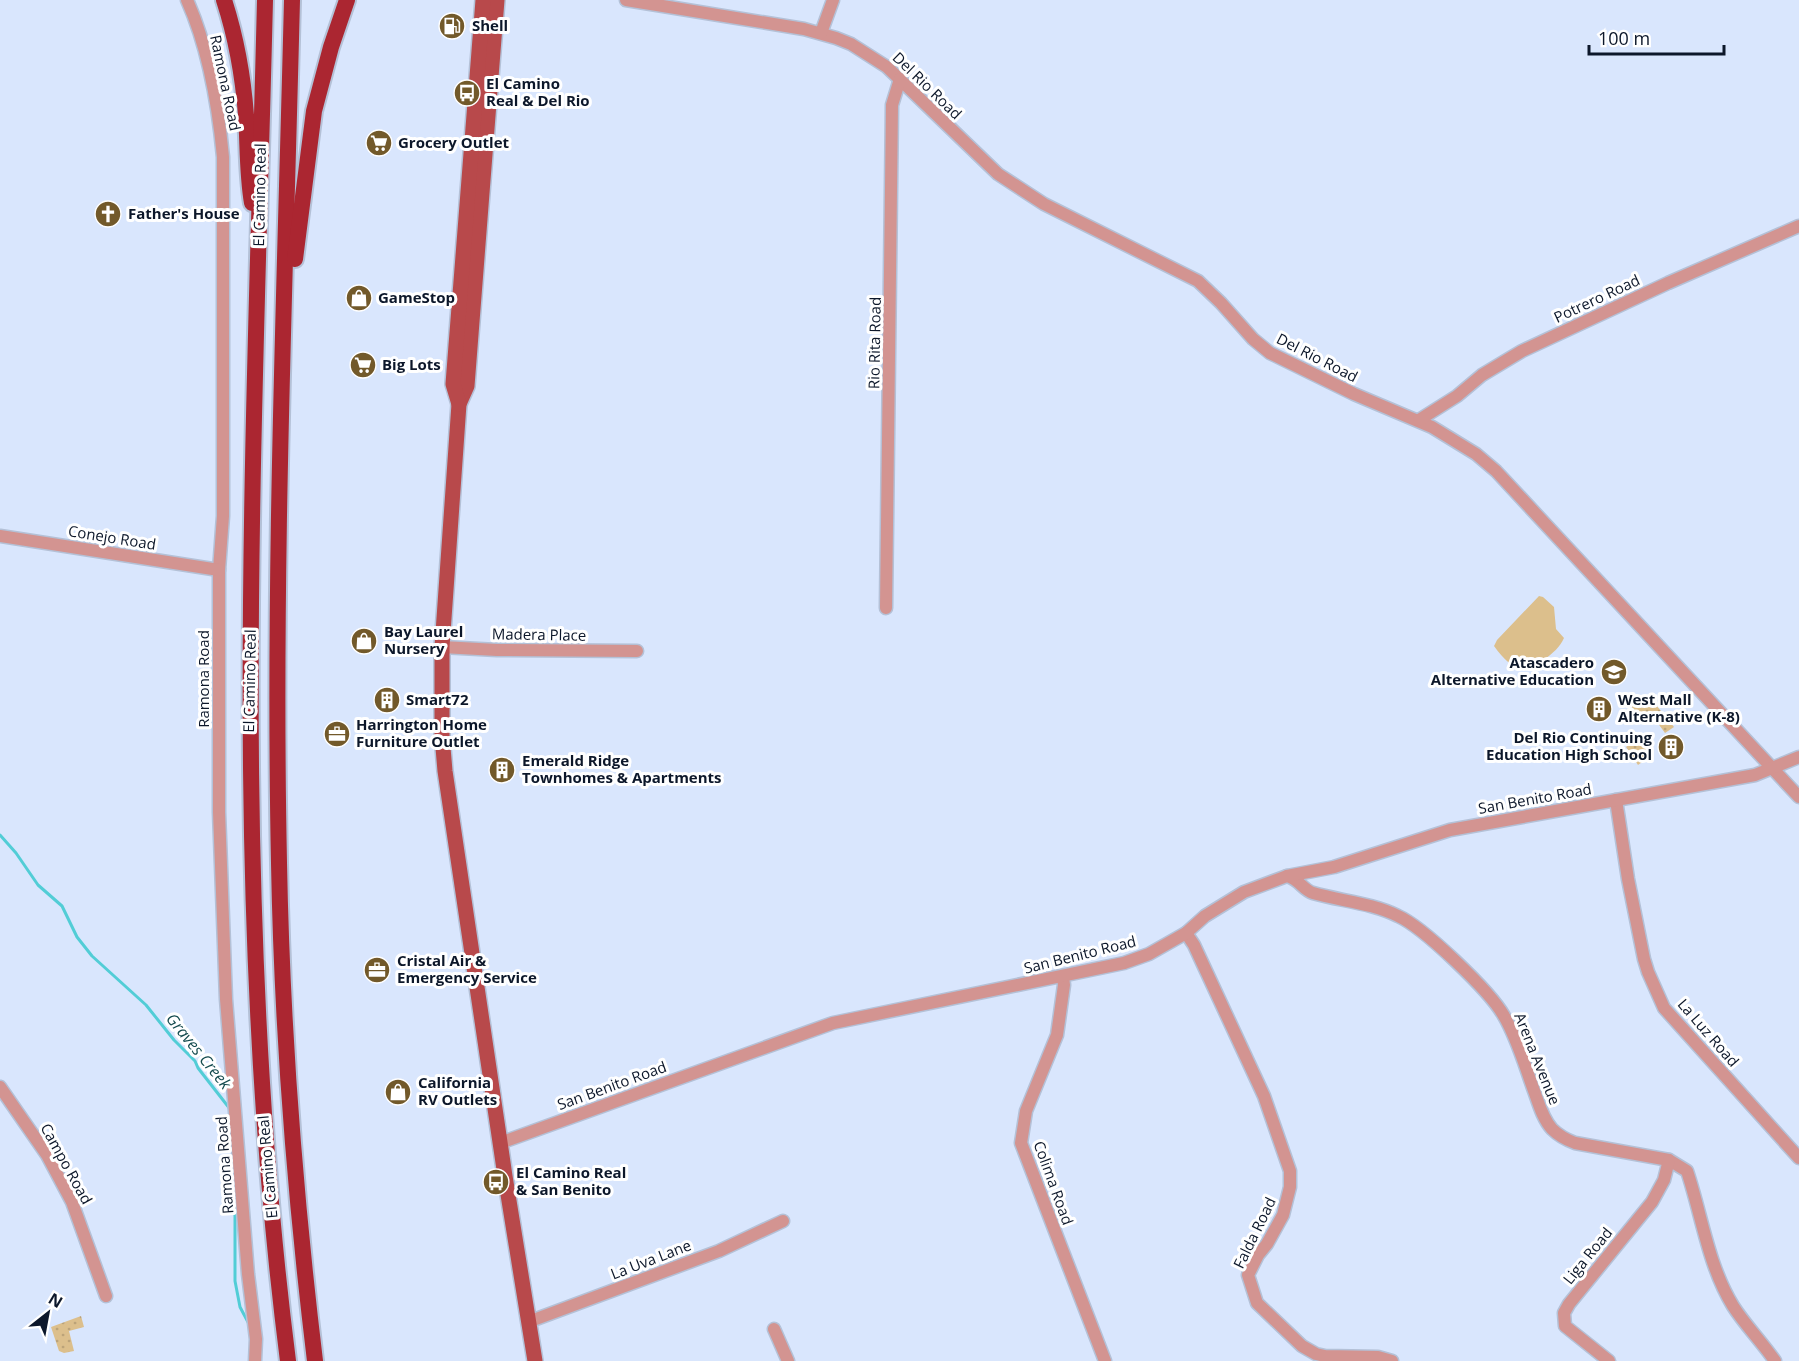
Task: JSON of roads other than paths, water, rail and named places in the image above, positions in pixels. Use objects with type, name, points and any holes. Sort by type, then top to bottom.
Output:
[{"type":"highway","points":[[224,0],[233,30],[241,74],[246,114],[248,179],[259,244]]},
{"type":"highway","name":"El Camino Real","points":[[265,0],[251,582],[249,714],[251,840],[267,1161],[288,1361]]},
{"type":"highway","name":"El Camino Real","points":[[292,0],[277,713],[279,886],[293,1134],[315,1361]]},
{"type":"highway","points":[[284,334],[314,111],[346,0]]},
{"type":"main road","points":[[459,404],[453,384],[483,0]]},
{"type":"main road","points":[[497,0],[468,376],[467,386],[459,404],[440,700],[445,771],[535,1361]]},
{"type":"street","name":"Ramona Road","points":[[187,0],[207,62],[219,116],[223,157],[223,516],[219,570],[219,812],[226,999],[248,1274],[256,1339],[255,1361]]},
{"type":"street","name":"Del Rio Road","points":[[626,0],[821,33],[865,51],[900,79],[983,161],[1020,190],[1198,281],[1253,339],[1270,353],[1356,395],[1419,420],[1462,445],[1496,471],[1799,797]]},
{"type":"street","points":[[821,33],[833,0]]},
{"type":"street","name":"Rio Rita Road","points":[[886,608],[892,105],[900,79]]},
{"type":"street","name":"Potrero Road","points":[[1419,420],[1457,396],[1482,375],[1522,351],[1668,283],[1799,226]]},
{"type":"street","name":"Conejo Road","points":[[0,536],[219,570]]},
{"type":"street","name":"Madera Place","points":[[442,647],[497,650],[637,651]]},
{"type":"street","name":"San Benito Road","points":[[500,1143],[833,1023],[1124,963],[1149,954],[1186,933],[1205,916],[1244,892],[1287,876],[1334,867],[1450,830],[1755,775],[1799,758]]},
{"type":"street","name":"La Luz Road","points":[[1616,800],[1628,879],[1644,958],[1664,1008],[1799,1158]]},
{"type":"street","name":"Arena Avenue","points":[[1287,876],[1295,878],[1310,892],[1396,915],[1410,923],[1448,955],[1503,1014],[1515,1038],[1542,1112],[1552,1129],[1564,1139],[1669,1160]]},
{"type":"street","name":"Falda Road","points":[[1186,933],[1194,945],[1264,1096],[1290,1171],[1290,1187],[1283,1215],[1248,1275],[1257,1303],[1302,1346],[1316,1354],[1378,1357],[1392,1361]]},
{"type":"street","name":"Colima Road","points":[[1063,977],[1064,985],[1057,1035],[1026,1112],[1021,1143],[1105,1361]]},
{"type":"street","name":"Campo Road","points":[[0,1087],[47,1155],[72,1202],[106,1296]]},
{"type":"street","points":[[1669,1160],[1687,1171],[1716,1269],[1734,1306],[1775,1361]]},
{"type":"street","name":"Liga Road","points":[[1609,1361],[1565,1326],[1564,1313],[1652,1202],[1664,1180],[1669,1160]]},
{"type":"street","name":"La Uva Lane","points":[[528,1322],[719,1251],[783,1221]]},
{"type":"street","points":[[774,1329],[788,1361]]},
{"type":"waterway","name":"Graves Creek","points":[[0,835],[16,853],[38,885],[62,906],[77,937],[92,956],[146,1005],[174,1040],[195,1061],[230,1109]]},
{"type":"waterway","name":"Graves Creek","points":[[233,1154],[235,1281],[240,1307],[249,1324]]},
{"type":"place","name":"Shell","points":[[452,26]]},
{"type":"place","name":"El Camino Real & Del Rio","points":[[467,93]]},
{"type":"place","name":"Grocery Outlet","points":[[379,143]]},
{"type":"place","name":"Father's House","points":[[108,214]]},
{"type":"place","name":"GameStop","points":[[359,298]]},
{"type":"place","name":"Big Lots","points":[[363,365]]},
{"type":"place","name":"Bay Laurel Nursery","points":[[364,641]]},
{"type":"place","name":"Atascadero Alternative Education","points":[[1614,672]]},
{"type":"place","name":"Smart72","points":[[387,700]]},
{"type":"place","name":"West Mall Alternative (K-8)","points":[[1599,709]]},
{"type":"place","name":"Harrington Home Furniture Outlet","points":[[337,734]]},
{"type":"place","name":"Del Rio Continuing Education High School","points":[[1671,747]]},
{"type":"place","name":"Emerald Ridge Townhomes & Apartments","points":[[502,770]]},
{"type":"place","name":"Cristal Air & Emergency Service","points":[[377,970]]},
{"type":"place","name":"California RV Outlets","points":[[398,1092]]},
{"type":"place","name":"El Camino Real & San Benito","points":[[496,1182]]}]
